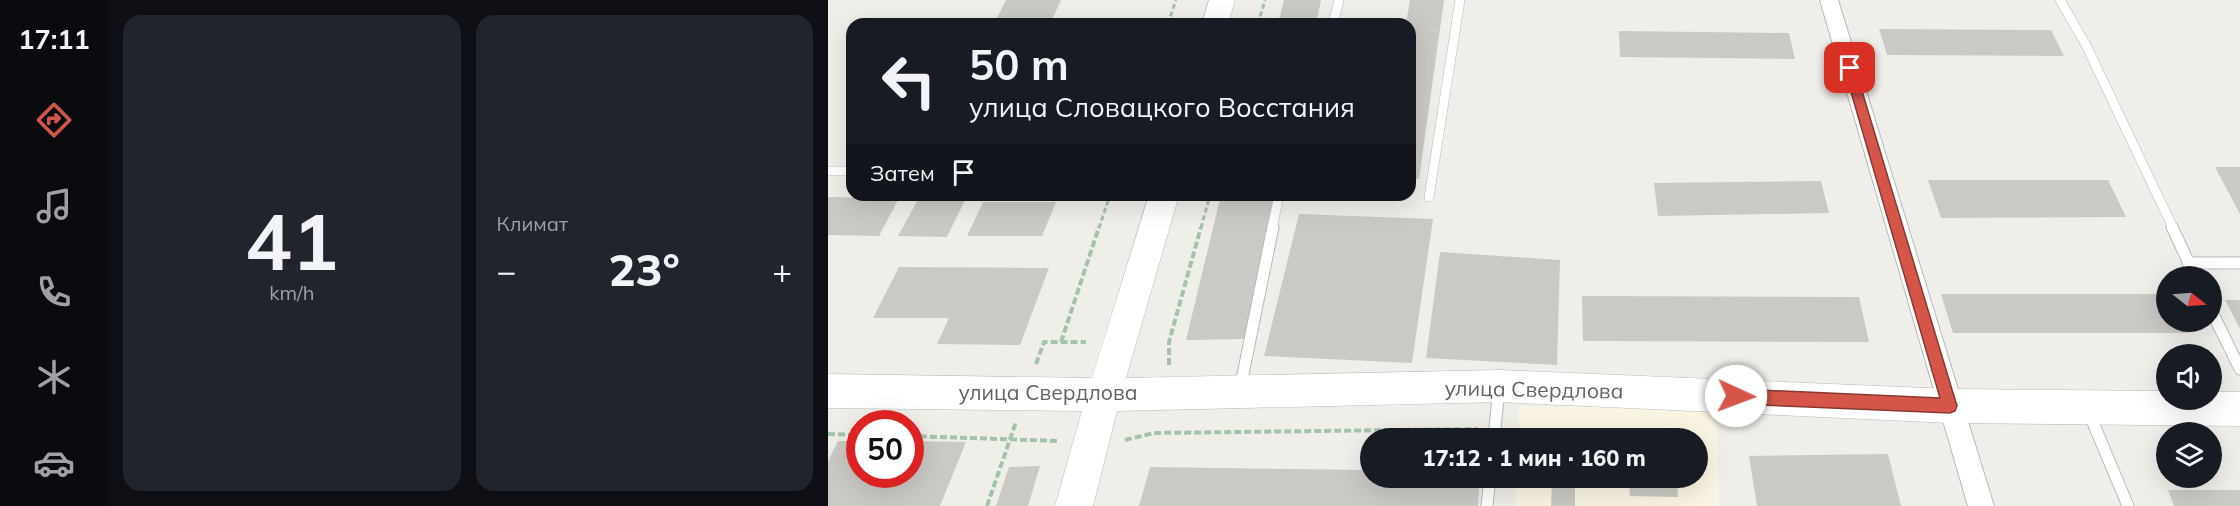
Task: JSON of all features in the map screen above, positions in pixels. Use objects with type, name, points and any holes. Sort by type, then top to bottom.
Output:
[{"type":"main road","points":[[1217,18],[1222,0]]},
{"type":"main road","points":[[1074,506],[1104,395],[1162,201]]},
{"type":"main road","name":"улица Свердлова","points":[[828,391],[1104,395],[1499,386],[1950,406],[2240,409]]},
{"type":"street","points":[[1830,0],[1981,506]]},
{"type":"lane","points":[[1334,18],[1339,0]]},
{"type":"lane","points":[[1429,197],[1460,0]]},
{"type":"lane","points":[[2060,0],[2086,45],[2190,266]]},
{"type":"lane","points":[[828,171],[846,171]]},
{"type":"lane","points":[[1239,392],[1278,201]]},
{"type":"lane","points":[[2188,263],[2240,263]]},
{"type":"lane","points":[[2222,332],[2240,369]]},
{"type":"lane","points":[[1495,428],[1499,386]]},
{"type":"lane","points":[[2087,407],[2128,506]]},
{"type":"lane","points":[[1487,506],[1489,488]]},
{"type":"path","points":[[1170,18],[1176,0]]},
{"type":"path","points":[[1260,18],[1264,0]]},
{"type":"path","points":[[1061,342],[1108,201]]},
{"type":"path","points":[[1168,369],[1169,342],[1208,201]]},
{"type":"path","points":[[1033,372],[1044,342],[1086,342]]},
{"type":"path","points":[[987,506],[1018,416]]},
{"type":"path","points":[[1125,440],[1154,433],[1360,433]]},
{"type":"path","points":[[828,434],[846,435]]},
{"type":"path","points":[[924,436],[1059,441]]},
{"type":"shaded area","points":[[1519,407],[1716,407],[1719,506],[1515,506],[1516,488],[1708,488],[1708,428],[1518,428]]},
{"type":"building","points":[[1006,0],[1061,0],[1053,18],[997,18]]},
{"type":"building","points":[[1284,0],[1321,0],[1317,18],[1280,18]]},
{"type":"building","points":[[1410,0],[1444,0],[1419,179],[1416,179],[1416,18],[1407,18]]},
{"type":"building","points":[[1879,29],[2051,30],[2064,56],[1887,55]]},
{"type":"building","points":[[1619,31],[1789,33],[1795,59],[1620,57]]},
{"type":"building","points":[[2215,167],[2240,167],[2240,214]]},
{"type":"building","points":[[1928,180],[2108,180],[2126,217],[1941,218]]},
{"type":"building","points":[[1821,181],[1829,213],[1658,216],[1654,183]]},
{"type":"building","points":[[828,197],[846,197],[846,201],[897,201],[879,236],[828,235]]},
{"type":"building","points":[[917,201],[965,201],[947,237],[898,236]]},
{"type":"building","points":[[1220,201],[1274,201],[1247,339],[1186,340]]},
{"type":"building","points":[[983,202],[1056,202],[1042,236],[967,236]]},
{"type":"building","points":[[1299,214],[1433,219],[1412,363],[1264,356]]},
{"type":"building","points":[[1440,252],[1560,260],[1557,365],[1426,358]]},
{"type":"building","points":[[899,267],[1049,268],[1020,345],[937,344],[949,318],[873,318]]},
{"type":"building","points":[[1941,294],[2156,294],[2156,332],[2189,333],[1953,333]]},
{"type":"building","points":[[1582,296],[1859,297],[1869,342],[1583,341]]},
{"type":"building","points":[[2225,300],[2240,300],[2240,329]]},
{"type":"building","points":[[838,441],[846,441],[846,488],[924,488],[924,441],[966,442],[940,506],[828,506],[828,461]]},
{"type":"building","points":[[1888,454],[1901,506],[1757,506],[1749,456]]},
{"type":"building","points":[[1040,466],[1028,506],[996,506],[1009,467]]},
{"type":"building","points":[[1150,467],[1360,470],[1360,488],[1479,488],[1478,506],[1139,506]]},
{"type":"building","points":[[1552,488],[1575,488],[1575,506],[1551,506]]},
{"type":"building","points":[[1629,488],[1677,488],[1678,497],[1630,496]]},
{"type":"building","points":[[2168,490],[2240,490],[2240,506],[2174,506]]},
{"type":"route","points":[[1736,396],[1950,406],[1850,68]]}]
